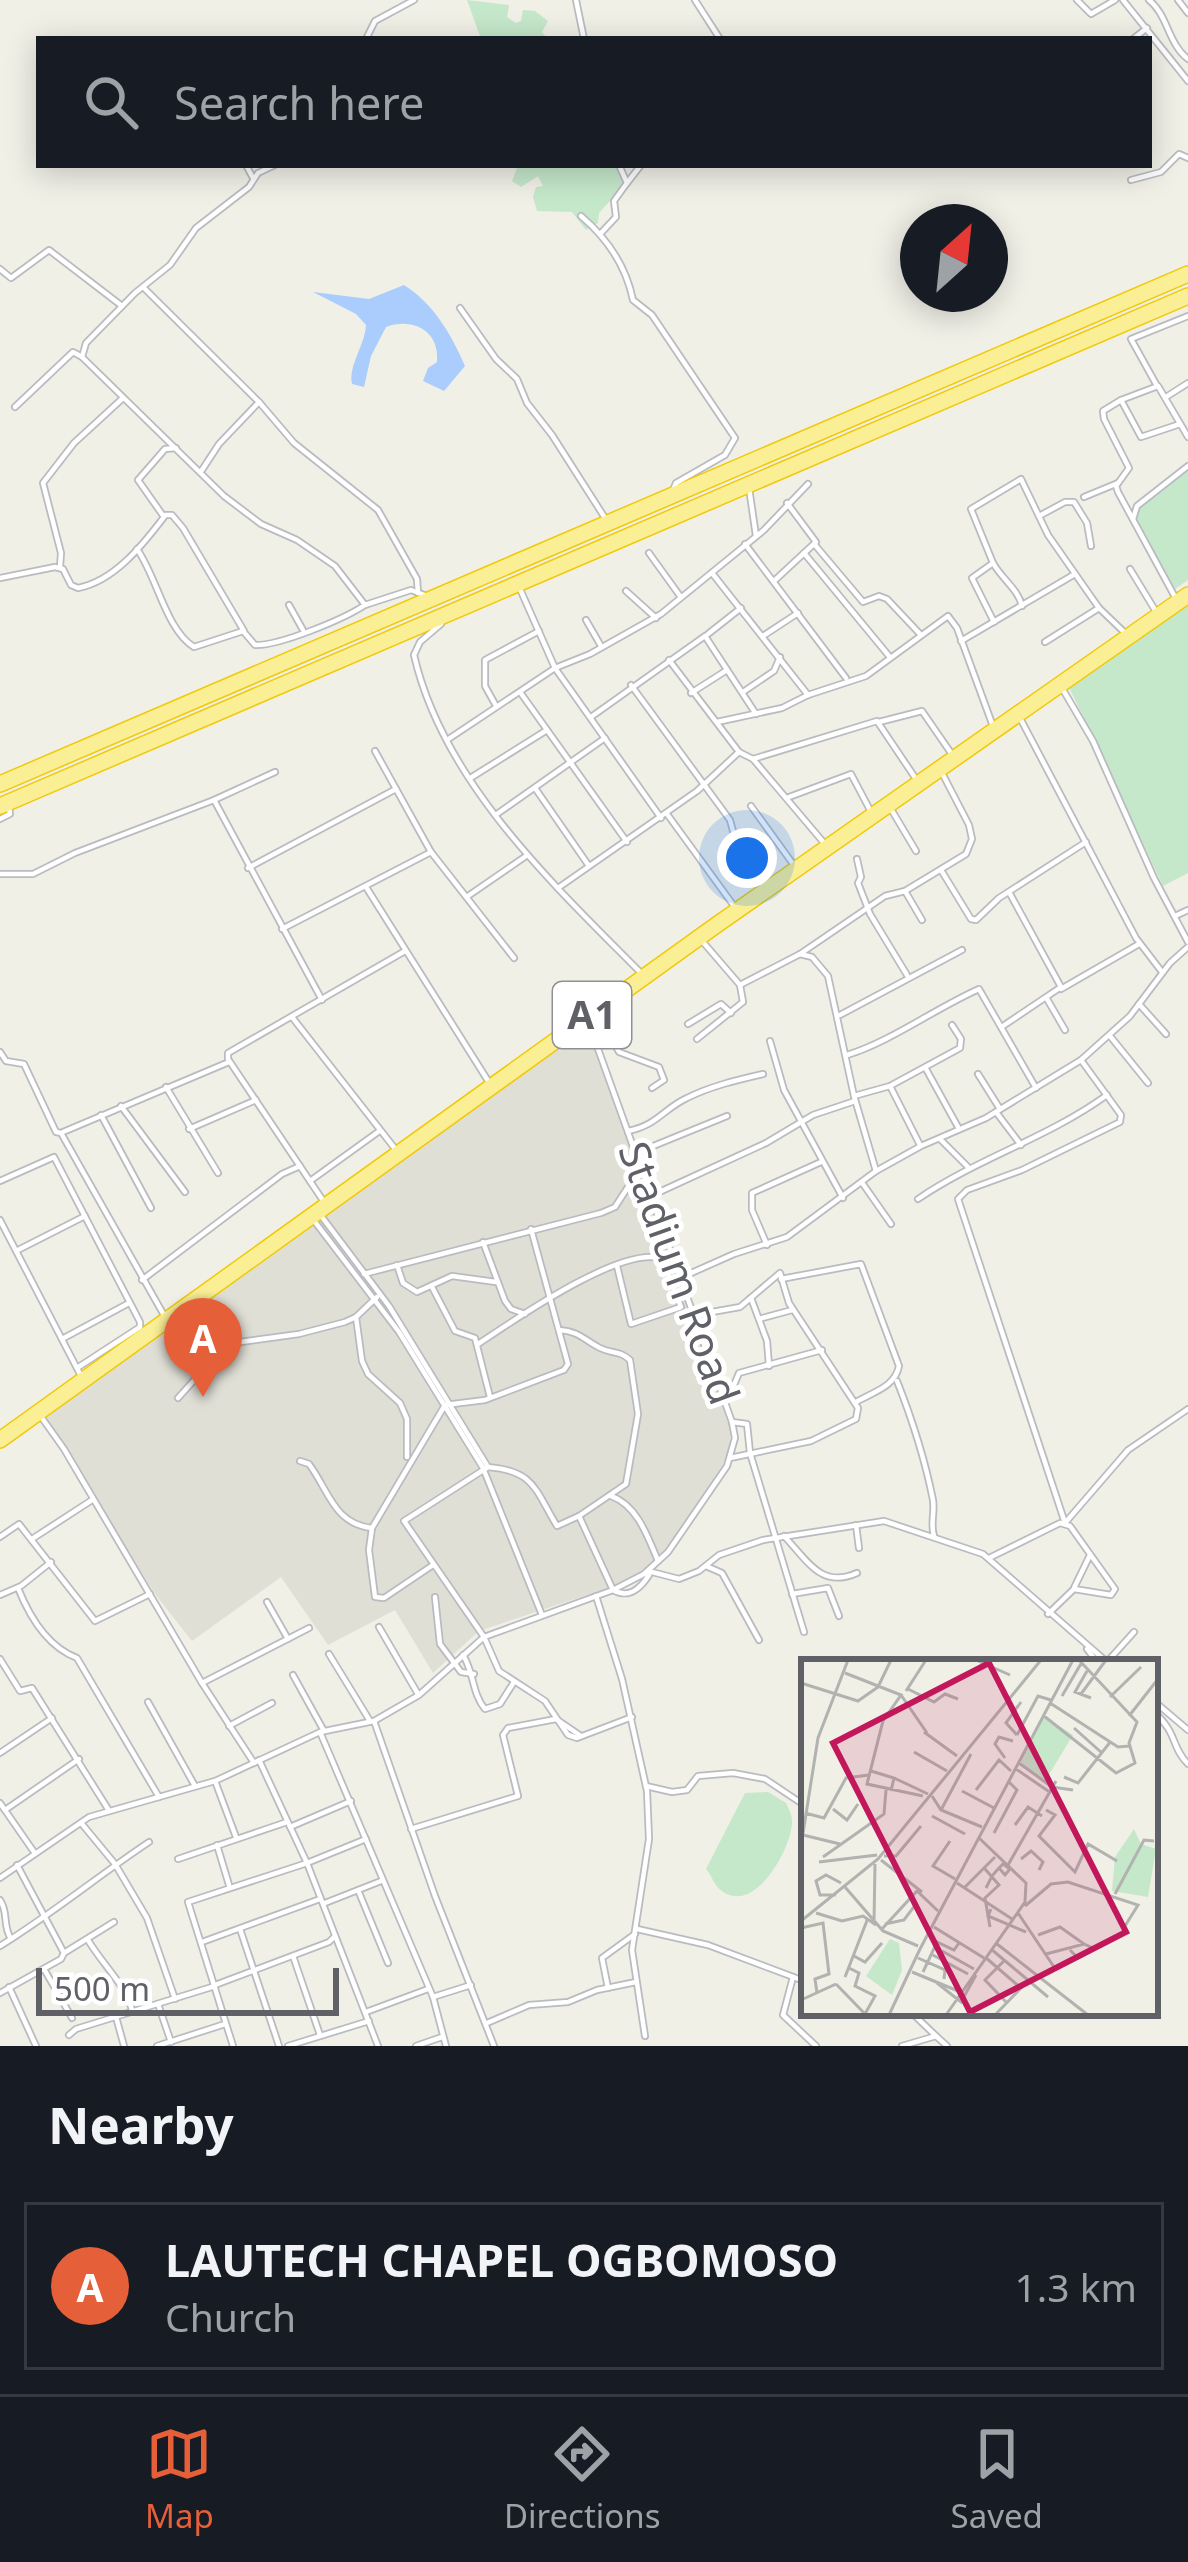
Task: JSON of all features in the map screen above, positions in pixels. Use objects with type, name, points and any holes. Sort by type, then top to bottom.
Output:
[{"type":"highway","points":[[0,784],[424,598],[1188,274]]},
{"type":"highway","points":[[4,805],[1188,296]]},
{"type":"highway","name":"A1","points":[[0,1440],[80,1374],[168,1322],[698,938],[1183,598]]},
{"type":"street","points":[[368,36],[375,21],[414,0]]},
{"type":"street","points":[[576,0],[583,36]]},
{"type":"street","points":[[695,0],[718,36]]},
{"type":"street","points":[[1077,0],[1091,14],[1119,0],[1188,81]]},
{"type":"street","points":[[1148,0],[1158,8],[1180,53],[1188,58]]},
{"type":"street","points":[[1181,1],[1188,13]]},
{"type":"street","points":[[1137,36],[1147,28]]},
{"type":"street","points":[[1131,180],[1161,172],[1178,154],[1188,157]]},
{"type":"street","points":[[248,168],[253,178]]},
{"type":"street","points":[[82,357],[86,343],[170,266],[196,228],[270,168]]},
{"type":"street","points":[[620,168],[627,183]]},
{"type":"street","points":[[602,233],[616,218],[614,202],[639,168]]},
{"type":"street","points":[[1145,168],[1151,175]]},
{"type":"street","points":[[581,216],[602,233],[629,280],[633,300],[652,315],[736,438],[725,455],[676,483],[674,495]]},
{"type":"street","points":[[0,269],[11,278],[17,276],[49,250],[122,306]]},
{"type":"street","points":[[144,288],[294,443],[378,510],[424,598],[365,605],[336,623],[255,644],[183,527],[172,515],[165,515]]},
{"type":"street","points":[[460,308],[496,359],[517,379],[526,404],[604,512],[604,525]]},
{"type":"street","points":[[1188,316],[1130,339],[1188,435]]},
{"type":"street","points":[[15,407],[73,352],[82,357],[261,524],[335,566],[365,605]]},
{"type":"street","points":[[1166,397],[1188,383]]},
{"type":"street","points":[[1084,497],[1118,483],[1129,469],[1102,415],[1120,400],[1158,386]]},
{"type":"street","points":[[123,398],[74,443],[44,482],[62,554],[59,567],[74,587],[107,577],[165,515]]},
{"type":"street","points":[[1120,400],[1142,437],[1180,424]]},
{"type":"street","points":[[202,473],[219,444],[259,402]]},
{"type":"street","points":[[165,515],[138,480],[164,449],[176,448]]},
{"type":"street","points":[[1132,519],[1137,506],[1188,466]]},
{"type":"street","points":[[1022,606],[1019,593],[993,563],[972,508],[1021,479],[1048,535],[1099,608],[1128,636]]},
{"type":"street","points":[[1118,483],[1132,519],[1183,598]]},
{"type":"street","points":[[447,740],[555,668],[656,618],[756,536],[808,484]]},
{"type":"street","points":[[749,485],[756,536]]},
{"type":"street","points":[[1041,514],[1074,502],[1087,523],[1091,545]]},
{"type":"street","points":[[774,581],[815,545],[816,538],[788,503]]},
{"type":"street","points":[[745,544],[847,680]]},
{"type":"street","points":[[815,545],[863,602]]},
{"type":"street","points":[[137,549],[187,644],[207,645],[245,632]]},
{"type":"street","points":[[649,553],[680,596]]},
{"type":"street","points":[[804,553],[889,656]]},
{"type":"street","points":[[993,563],[972,578],[994,622]]},
{"type":"street","points":[[0,578],[59,567]]},
{"type":"street","points":[[1130,569],[1158,615]]},
{"type":"street","points":[[962,641],[1077,572]]},
{"type":"street","points":[[712,573],[808,695]]},
{"type":"street","points":[[518,584],[555,668],[737,911]]},
{"type":"street","points":[[626,591],[656,618]]},
{"type":"street","points":[[853,610],[879,596],[887,598],[920,634]]},
{"type":"street","points":[[290,604],[303,630]]},
{"type":"street","points":[[590,718],[741,608]]},
{"type":"street","points":[[1045,642],[1099,608]]},
{"type":"street","points":[[450,613],[420,642],[414,656],[447,740],[526,856],[645,976]]},
{"type":"street","points":[[763,636],[798,613]]},
{"type":"street","points":[[717,722],[782,708],[881,668],[889,656],[948,616],[994,729]]},
{"type":"street","points":[[586,620],[602,648]]},
{"type":"street","points":[[496,706],[485,686],[485,660],[539,632]]},
{"type":"street","points":[[705,636],[756,714]]},
{"type":"street","points":[[743,692],[774,671],[780,657]]},
{"type":"street","points":[[668,660],[739,752],[753,759],[826,848]]},
{"type":"street","points":[[692,693],[729,669]]},
{"type":"street","points":[[631,686],[730,820],[744,872],[755,882],[772,887]]},
{"type":"street","points":[[680,1278],[808,1226],[876,1171],[998,1111],[1081,1060],[1139,1004],[1188,945],[1093,741],[1057,690]]},
{"type":"street","points":[[520,692],[627,842]]},
{"type":"street","points":[[740,985],[800,954],[885,896],[905,891],[966,854],[972,839],[947,763],[922,711],[753,759]]},
{"type":"street","points":[[1018,713],[1139,944],[1162,972]]},
{"type":"street","points":[[879,722],[918,783]]},
{"type":"street","points":[[472,777],[547,730]]},
{"type":"street","points":[[497,815],[605,737]]},
{"type":"street","points":[[376,751],[431,853],[514,958]]},
{"type":"street","points":[[558,888],[664,816],[739,752]]},
{"type":"street","points":[[0,874],[33,874],[275,772]]},
{"type":"street","points":[[788,798],[851,774],[873,815]]},
{"type":"street","points":[[535,788],[589,866]]},
{"type":"street","points":[[248,868],[396,789]]},
{"type":"street","points":[[214,800],[322,1000]]},
{"type":"street","points":[[0,820],[10,814],[4,805]]},
{"type":"street","points":[[888,805],[916,851]]},
{"type":"street","points":[[751,806],[797,869]]},
{"type":"street","points":[[940,870],[973,920],[1088,842]]},
{"type":"street","points":[[282,929],[431,853]]},
{"type":"street","points":[[468,896],[526,856]]},
{"type":"street","points":[[857,859],[867,911],[909,978]]},
{"type":"street","points":[[364,888],[492,1088]]},
{"type":"street","points":[[905,891],[922,920]]},
{"type":"street","points":[[1009,892],[1061,989]]},
{"type":"street","points":[[1175,916],[1188,910]]},
{"type":"street","points":[[697,1039],[742,1005],[740,985],[714,950],[698,938]]},
{"type":"street","points":[[1002,1026],[1139,944]]},
{"type":"street","points":[[839,1016],[962,950]]},
{"type":"street","points":[[405,951],[232,1048],[227,1056],[310,1181],[319,1213],[378,1296],[485,1468],[542,1615]]},
{"type":"street","points":[[800,954],[812,957],[828,976],[854,1098],[876,1171]]},
{"type":"street","points":[[847,1055],[982,991],[1036,1088]]},
{"type":"street","points":[[1047,999],[1065,1030]]},
{"type":"street","points":[[688,1024],[721,1004],[732,1014]]},
{"type":"street","points":[[1139,1004],[1166,1034]]},
{"type":"street","points":[[591,1015],[619,1052],[659,1067],[664,1080],[652,1088]]},
{"type":"street","name":"Stadium Road","points":[[0,1879],[34,1852],[108,1809],[215,1781],[322,1731],[372,1721],[419,1695],[484,1637],[649,1572],[730,1458],[735,1438],[722,1389],[591,1015]]},
{"type":"street","points":[[292,1017],[399,1155]]},
{"type":"street","points":[[653,1195],[766,1143],[802,1120],[926,1069],[962,1045],[952,1025]]},
{"type":"street","points":[[1109,1036],[1148,1083]]},
{"type":"street","points":[[770,1041],[784,1090],[843,1198]]},
{"type":"street","points":[[0,1052],[6,1061],[24,1064],[56,1132],[61,1133],[168,1322]]},
{"type":"street","points":[[1074,1589],[1111,1594],[1116,1587],[1065,1523],[958,1199],[967,1190],[1022,1170],[1120,1122],[1121,1115],[1081,1060]]},
{"type":"street","points":[[61,1133],[229,1062]]},
{"type":"street","points":[[926,1069],[959,1129]]},
{"type":"street","points":[[628,1130],[663,1118],[687,1097],[763,1074]]},
{"type":"street","points":[[978,1074],[1022,1144]]},
{"type":"street","points":[[890,1086],[921,1146]]},
{"type":"street","points":[[166,1087],[218,1173]]},
{"type":"street","points":[[918,1199],[968,1167],[1080,1114],[1107,1095]]},
{"type":"street","points":[[189,1129],[256,1100]]},
{"type":"street","points":[[122,1106],[185,1192]]},
{"type":"street","points":[[101,1115],[151,1208]]},
{"type":"street","points":[[636,1153],[728,1116]]},
{"type":"street","points":[[310,1181],[380,1130]]},
{"type":"street","points":[[940,1139],[968,1167]]},
{"type":"street","points":[[0,1181],[52,1156],[140,1327],[80,1374],[0,1220]]},
{"type":"street","points":[[767,1245],[752,1210],[752,1193],[822,1162]]},
{"type":"street","points":[[142,1280],[282,1174],[300,1166]]},
{"type":"street","points":[[862,1184],[891,1224]]},
{"type":"street","points":[[362,1274],[615,1207],[628,1187]]},
{"type":"street","points":[[16,1251],[85,1216]]},
{"type":"street","points":[[433,1565],[384,1598],[375,1597],[369,1550],[372,1528],[447,1404],[490,1397],[564,1370],[568,1364],[531,1229]]},
{"type":"street","points":[[483,1242],[511,1309],[525,1313]]},
{"type":"street","points":[[478,1344],[551,1294],[617,1265],[651,1255],[662,1258],[681,1307],[631,1324],[617,1265]]},
{"type":"street","points":[[781,1279],[860,1263],[897,1359],[896,1379],[912,1418],[935,1514],[934,1537]]},
{"type":"street","points":[[397,1265],[407,1287],[417,1292],[452,1276],[496,1282]]},
{"type":"street","points":[[694,1315],[737,1308],[778,1274],[793,1309],[856,1402],[857,1416],[847,1425],[811,1441],[730,1458]]},
{"type":"street","points":[[432,1287],[455,1330],[475,1338],[490,1397]]},
{"type":"street","points":[[178,1398],[233,1342],[299,1334],[356,1317],[378,1296]]},
{"type":"street","points":[[751,1298],[767,1340],[769,1366]]},
{"type":"street","points":[[62,1339],[129,1303]]},
{"type":"street","points":[[759,1319],[793,1309]]},
{"type":"street","points":[[356,1317],[368,1374],[400,1403],[407,1419],[407,1457]]},
{"type":"street","points":[[560,1330],[578,1332],[603,1350],[619,1351],[630,1360],[638,1398],[626,1484],[557,1526],[530,1480],[511,1470],[485,1468],[404,1521],[484,1637],[499,1670],[545,1701],[568,1735],[581,1736],[632,1718]]},
{"type":"street","points":[[722,1389],[734,1385],[735,1374],[822,1350]]},
{"type":"street","points":[[856,1402],[896,1379]]},
{"type":"street","points":[[989,1558],[1065,1523],[1128,1450],[1188,1409]]},
{"type":"street","points":[[38,1413],[202,1683],[256,1762],[307,1863],[378,2046]]},
{"type":"street","points":[[732,1422],[747,1424],[750,1453],[780,1537],[804,1632]]},
{"type":"street","points":[[300,1461],[310,1465],[333,1507],[349,1522],[372,1528]]},
{"type":"street","points":[[611,1496],[624,1500],[636,1513],[658,1562]]},
{"type":"street","points":[[32,1539],[93,1499]]},
{"type":"street","points":[[579,1516],[613,1590]]},
{"type":"street","points":[[649,1572],[679,1579],[719,1555],[780,1537],[884,1522],[989,1558],[1103,1659]]},
{"type":"street","points":[[0,1538],[17,1523],[95,1621],[150,1594]]},
{"type":"street","points":[[856,1526],[859,1547]]},
{"type":"street","points":[[780,1537],[831,1580]]},
{"type":"street","points":[[1048,1614],[1074,1589],[1090,1555]]},
{"type":"street","points":[[0,1595],[18,1588],[51,1562]]},
{"type":"street","points":[[706,1566],[722,1573],[759,1640]]},
{"type":"street","points":[[831,1580],[857,1573]]},
{"type":"street","points":[[831,1580],[828,1588],[838,1616]]},
{"type":"street","points":[[18,1588],[38,1626],[59,1652],[77,1658],[159,1797]]},
{"type":"street","points":[[792,1594],[828,1588]]},
{"type":"street","points":[[596,1596],[632,1718],[646,1786],[649,1838],[632,1950],[645,2036]]},
{"type":"street","points":[[435,1597],[440,1644],[460,1672],[474,1674]]},
{"type":"street","points":[[267,1602],[288,1639]]},
{"type":"street","points":[[202,1683],[308,1628]]},
{"type":"street","points":[[379,1628],[419,1695]]},
{"type":"street","points":[[1110,1659],[1135,1632]]},
{"type":"street","points":[[1084,1644],[1094,1659]]},
{"type":"street","points":[[329,1654],[372,1721],[494,2046]]},
{"type":"street","points":[[462,1654],[474,1674],[484,1709],[500,1704],[514,1682]]},
{"type":"street","points":[[0,1659],[20,1691],[32,1688],[108,1809]]},
{"type":"street","points":[[293,1675],[322,1731],[433,1997],[446,2046]]},
{"type":"street","points":[[148,1702],[195,1786]]},
{"type":"street","points":[[229,1726],[272,1703]]},
{"type":"street","points":[[1158,1705],[1188,1730]]},
{"type":"street","points":[[1158,1717],[1171,1728],[1188,1764]]},
{"type":"street","points":[[0,1753],[52,1718]]},
{"type":"street","points":[[411,1829],[518,1796],[503,1735],[508,1728],[556,1719]]},
{"type":"street","points":[[34,1852],[3,1807],[79,1760]]},
{"type":"street","points":[[646,1786],[687,1790],[698,1776],[733,1774],[774,1783],[801,1803]]},
{"type":"street","points":[[215,1781],[236,1837]]},
{"type":"street","points":[[178,1859],[351,1801]]},
{"type":"street","points":[[82,1824],[115,1864],[152,1928],[175,1999]]},
{"type":"street","points":[[232,2046],[188,1902],[366,1839]]},
{"type":"street","points":[[0,1946],[149,1842]]},
{"type":"street","points":[[217,1844],[229,1886]]},
{"type":"street","points":[[17,1865],[64,1953]]},
{"type":"street","points":[[200,1942],[381,1881]]},
{"type":"street","points":[[358,1890],[388,1963]]},
{"type":"street","points":[[0,1900],[11,1939]]},
{"type":"street","points":[[0,1993],[114,1922]]},
{"type":"street","points":[[240,1929],[279,2046]]},
{"type":"street","points":[[636,1931],[702,1944],[801,1980]]},
{"type":"street","points":[[608,1988],[602,1958],[636,1931]]},
{"type":"street","points":[[69,2035],[293,1956],[335,1936]]},
{"type":"street","points":[[88,1940],[108,1974],[128,1995],[133,2012]]},
{"type":"street","points":[[293,1956],[320,2035]]},
{"type":"street","points":[[44,1969],[72,2018]]},
{"type":"street","points":[[794,1977],[783,2015],[816,2046]]},
{"type":"street","points":[[487,2023],[529,2005],[568,2002],[635,1982]]},
{"type":"street","points":[[433,1997],[471,1985]]},
{"type":"street","points":[[9,1987],[36,2046]]},
{"type":"street","points":[[366,2012],[428,1988]]},
{"type":"street","points":[[158,2004],[170,2042]]},
{"type":"street","points":[[915,2016],[947,2046]]},
{"type":"street","points":[[116,2017],[124,2046]]},
{"type":"street","points":[[288,2046],[369,2021]]},
{"type":"street","points":[[157,2046],[225,2024]]},
{"type":"street","points":[[902,2046],[935,2036]]},
{"type":"street","points":[[186,2037],[188,2046]]},
{"type":"street","points":[[416,2046],[442,2037]]},
{"type":"shaded area","points":[[584,1028],[732,1423],[728,1456],[682,1530],[655,1562],[620,1584],[479,1631],[433,1673],[395,1610],[328,1645],[281,1577],[192,1641],[155,1594],[45,1417]]},
{"type":"green space","points":[[467,0],[509,5],[507,17],[516,23],[523,10],[535,11],[548,21],[542,32],[545,36],[480,36]]},
{"type":"green space","points":[[517,168],[617,168],[626,183],[599,213],[598,223],[586,230],[572,212],[537,211],[533,197],[536,187],[543,186],[538,176],[521,187],[512,181]]},
{"type":"green space","points":[[1188,468],[1188,580],[1175,589],[1134,516]]},
{"type":"green space","points":[[1188,602],[1188,873],[1163,886],[1068,685]]},
{"type":"green space","points":[[768,1792],[786,1803],[792,1819],[786,1847],[759,1887],[734,1896],[719,1889],[706,1869],[745,1793]]},
{"type":"water","points":[[404,285],[440,321],[465,366],[444,391],[423,381],[428,368],[437,362],[434,342],[423,329],[406,324],[386,327],[371,356],[364,387],[352,384],[366,325],[356,314],[313,292],[369,299]]},
{"type":"place","name":"LAUTECH CHAPEL OGBOMOSO","points":[[203,1397]]}]
